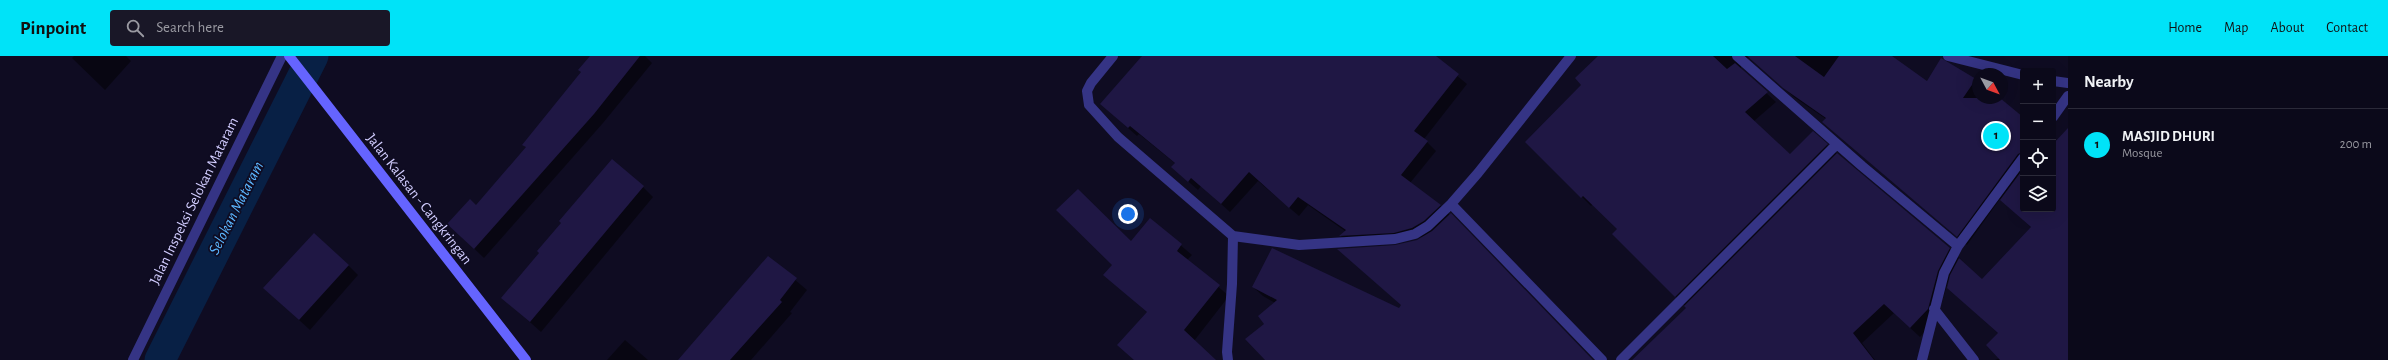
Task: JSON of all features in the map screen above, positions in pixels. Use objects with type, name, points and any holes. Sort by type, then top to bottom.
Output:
[{"type":"main road","name":"Jalan Kalasan - Cangkringan","points":[[288,56],[526,360]]},
{"type":"street","name":"Jalan Inspeksi Selokan Mataram","points":[[133,360],[282,56]]},
{"type":"street","points":[[1113,56],[1090,83],[1087,91],[1089,106],[1118,137],[1233,236],[1299,245],[1395,239],[1415,234],[1422,230],[1451,204],[1571,56]]},
{"type":"street","points":[[1737,56],[1837,144],[1958,246]]},
{"type":"street","points":[[1948,56],[2020,74]]},
{"type":"street","points":[[2056,81],[2068,83]]},
{"type":"street","points":[[2056,113],[2068,96]]},
{"type":"street","points":[[1621,360],[1837,144]]},
{"type":"street","points":[[1922,360],[1944,273],[1958,246],[2020,162]]},
{"type":"street","points":[[1451,204],[1602,360]]},
{"type":"street","points":[[1228,360],[1227,352],[1232,284],[1233,236]]},
{"type":"street","points":[[1934,309],[1974,360]]},
{"type":"building","points":[[590,56],[640,56],[594,114],[474,249],[447,224],[470,199],[476,205],[526,147],[522,145],[581,72],[578,70]]},
{"type":"building","points":[[1142,56],[1436,56],[1459,74],[1414,131],[1428,141],[1401,175],[1441,205],[1424,221],[1412,228],[1394,233],[1339,236],[1346,230],[1298,197],[1289,208],[1249,172],[1221,204],[1191,178],[1188,182],[1171,167],[1175,163],[1130,126],[1128,128],[1100,104]]},
{"type":"building","points":[[1598,56],[1713,56],[1727,69],[1735,63],[1768,92],[1745,112],[1790,154],[1813,131],[1828,144],[1675,297],[1612,234],[1617,229],[1583,196],[1581,198],[1525,142],[1581,85],[1575,78]]},
{"type":"building","points":[[1747,56],[1795,56],[1824,77],[1839,56],[1892,56],[1927,81],[1941,58],[1972,77],[1972,85],[1963,98],[1972,98],[1972,104],[2007,104],[2020,115],[2020,153],[1957,237],[1822,122],[1826,118],[1783,88]]},
{"type":"building","points":[[2068,128],[2068,360],[2000,360],[1986,345],[1998,333],[1947,288],[1950,275],[1959,258],[1982,279],[2031,227],[2000,200],[2020,173],[2020,212],[2056,212],[2056,141]]},
{"type":"building","points":[[1837,153],[1950,248],[1938,271],[1928,309],[1910,328],[1884,304],[1853,333],[1874,360],[1632,360],[1686,308],[1684,306]]},
{"type":"building","points":[[612,159],[644,186],[530,322],[501,298],[539,253],[537,251],[561,223],[559,221]]},
{"type":"building","points":[[1078,189],[1131,241],[1150,218],[1182,244],[1177,251],[1220,285],[1184,330],[1216,360],[1134,360],[1117,345],[1147,312],[1103,275],[1112,265],[1056,210]]},
{"type":"building","points":[[1451,213],[1593,360],[1265,360],[1245,339],[1264,324],[1258,316],[1277,300],[1252,287],[1272,248],[1399,308],[1401,305],[1337,249],[1395,245],[1417,240],[1432,231]]},
{"type":"building","points":[[314,233],[349,265],[299,320],[263,288]]},
{"type":"building","points":[[768,256],[797,278],[780,300],[782,302],[730,360],[678,360]]},
{"type":"waterway","name":"Selokan Mataram","points":[[160,360],[313,56]]},
{"type":"place","name":"MASJID DHURI","points":[[1996,136]]}]
